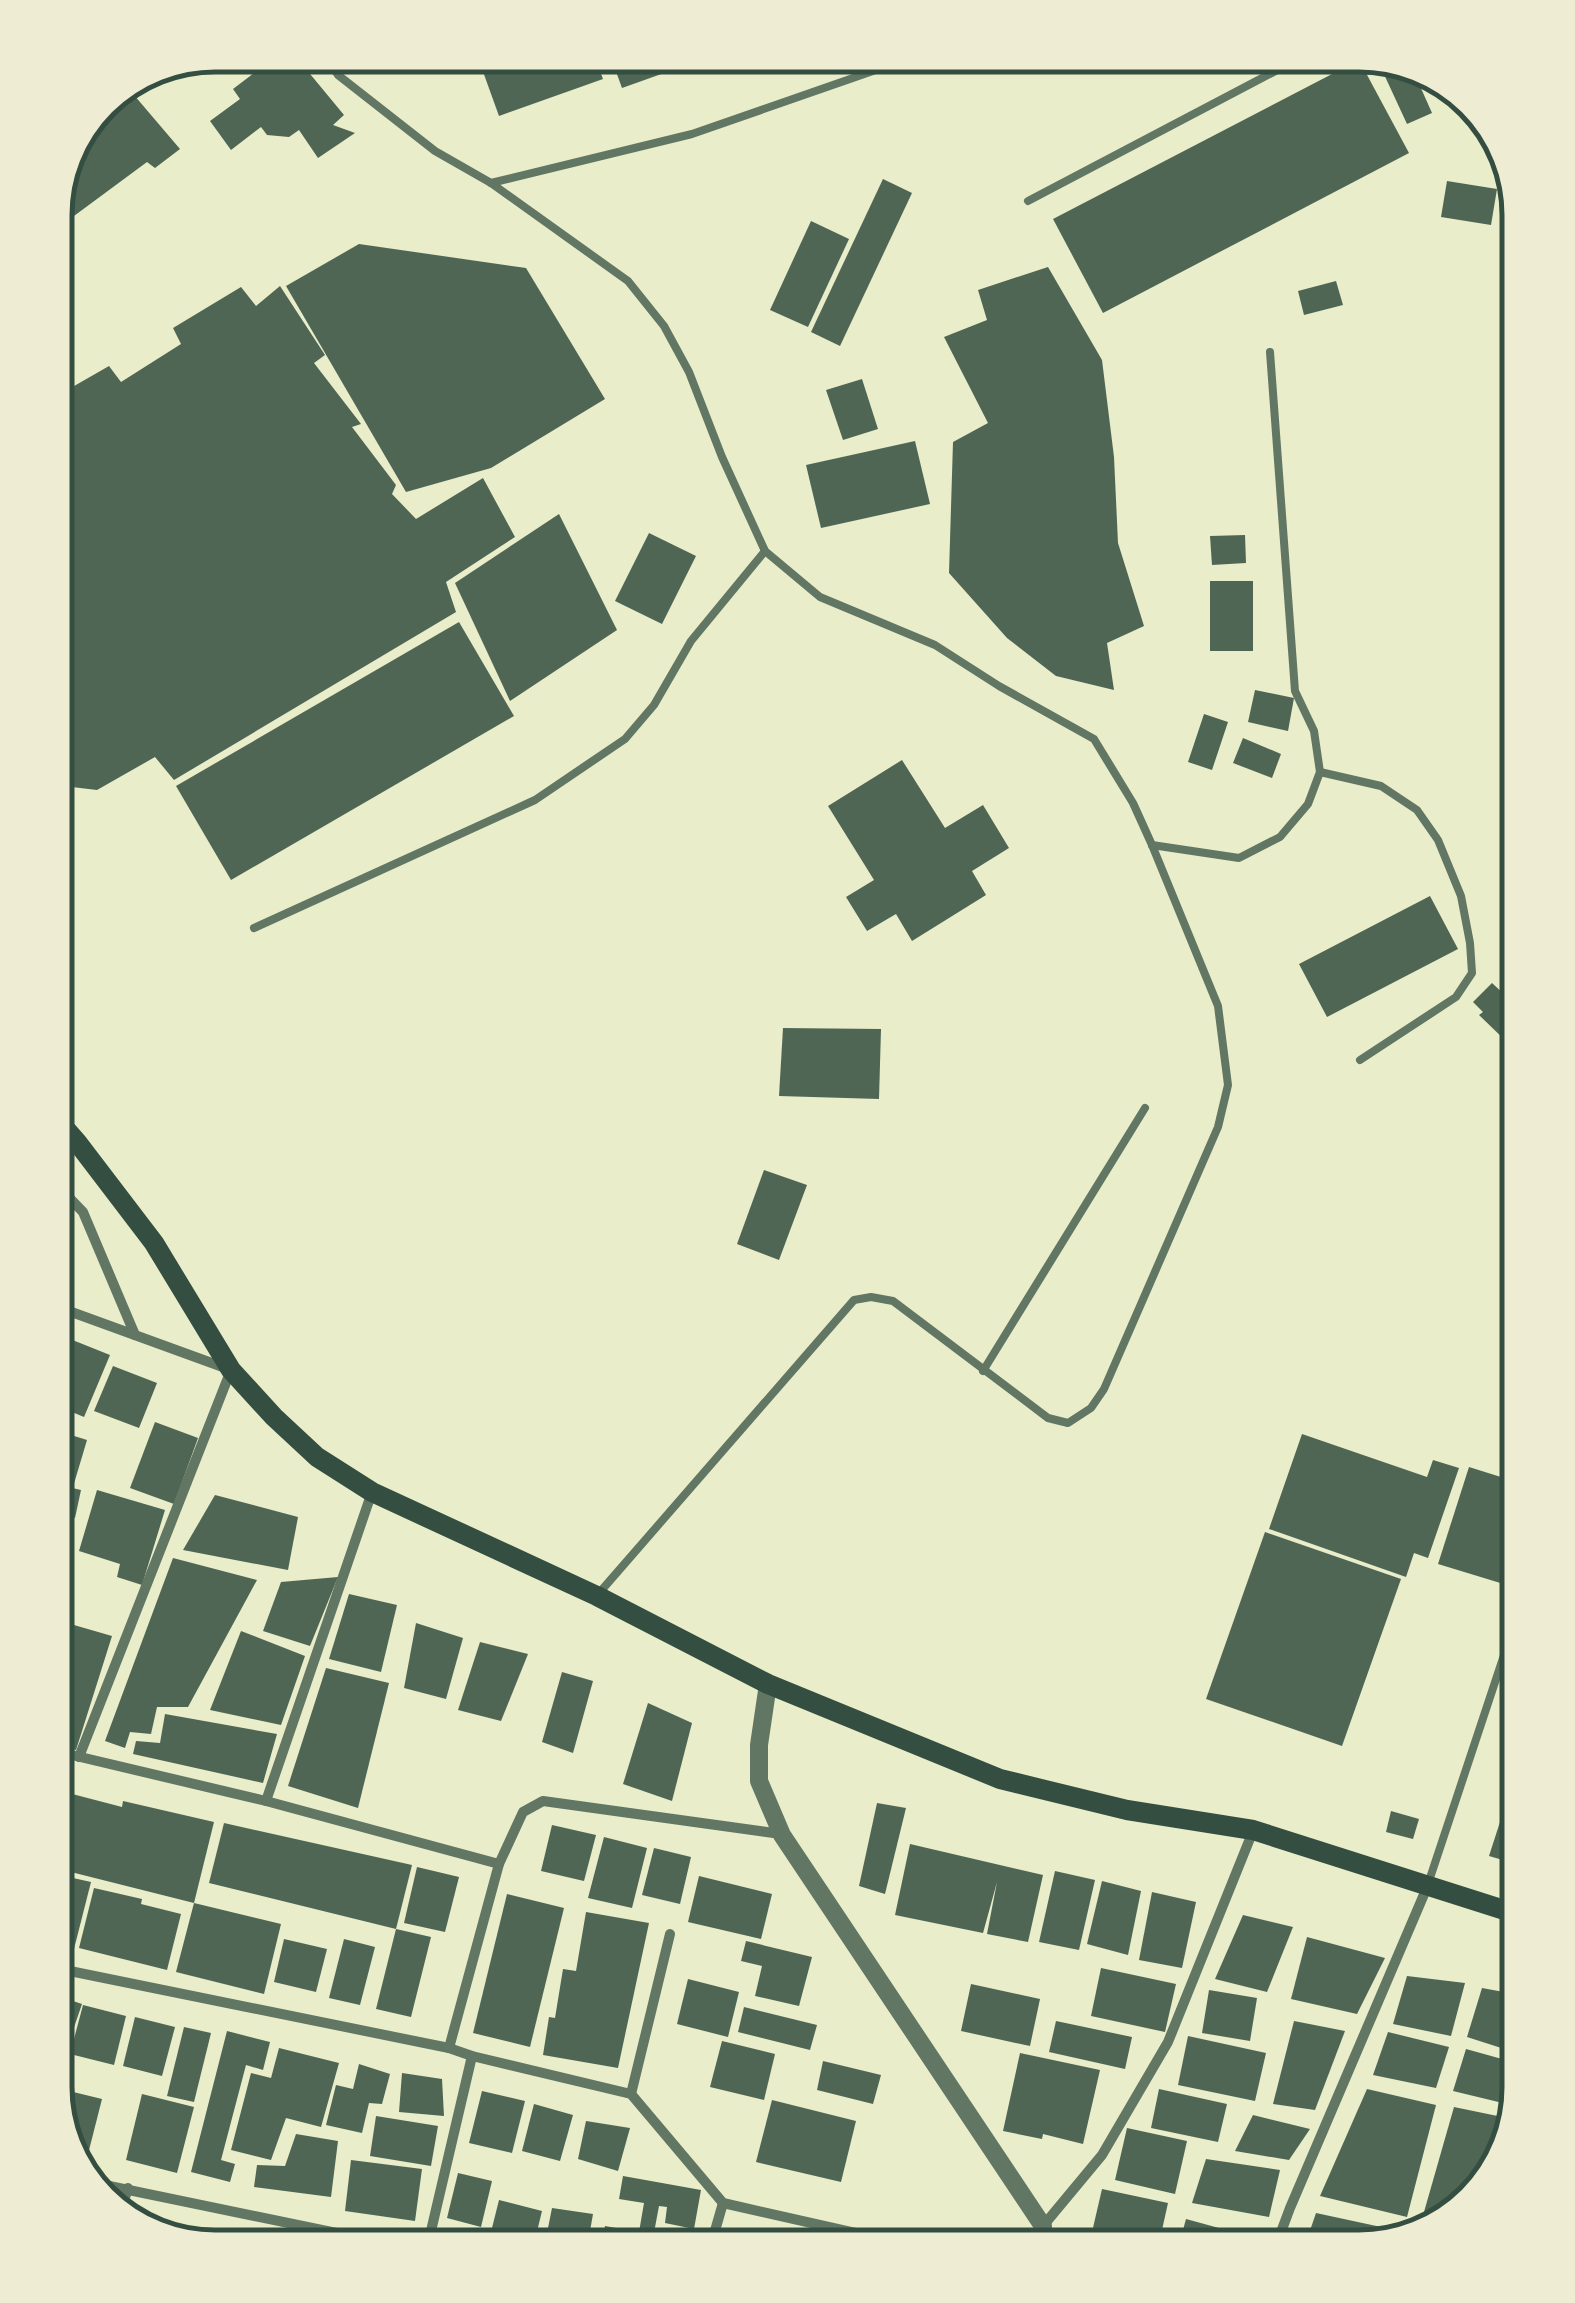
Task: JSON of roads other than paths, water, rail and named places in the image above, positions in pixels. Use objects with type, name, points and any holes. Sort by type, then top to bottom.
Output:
[{"type":"main road","points":[[73,1137],[154,1243],[231,1370],[316,1457],[372,1492],[597,1596],[768,1684],[1000,1778],[1126,1810],[1253,1830],[1502,1910]]},
{"type":"street","points":[[72,1201],[83,1212],[135,1335]]},
{"type":"street","points":[[72,1312],[231,1370],[79,1757]]},
{"type":"street","points":[[266,1801],[372,1492]]},
{"type":"street","points":[[768,1684],[758,1745],[758,1781],[782,1834],[1042,2226]]},
{"type":"street","points":[[72,1755],[266,1801],[499,1864]]},
{"type":"street","points":[[449,2048],[499,1864],[523,1812],[542,1801],[782,1834]]},
{"type":"street","points":[[1042,2230],[1102,2155],[1168,2042],[1253,1830]]},
{"type":"street","points":[[1282,2230],[1428,1884]]},
{"type":"street","points":[[632,2094],[670,1934]]},
{"type":"street","points":[[72,1971],[449,2048],[632,2094],[723,2203],[842,2230]]},
{"type":"street","points":[[431,2230],[472,2056]]},
{"type":"street","points":[[111,2185],[325,2230]]},
{"type":"street","points":[[125,2198],[128,2188]]},
{"type":"street","points":[[715,2230],[723,2203]]},
{"type":"lane","points":[[336,72],[435,152],[491,183],[628,282],[664,326],[690,372],[722,458],[765,551],[820,597],[935,644],[999,686],[1094,739],[1133,803],[1218,1006],[1228,1085],[1218,1127],[1104,1389],[1091,1408],[1068,1423],[1048,1418],[892,1302],[871,1296],[854,1300],[597,1596]]},
{"type":"lane","points":[[491,183],[692,134],[869,73]]},
{"type":"lane","points":[[1028,201],[1272,73]]},
{"type":"lane","points":[[1152,845],[1239,858],[1280,837],[1308,804],[1320,772],[1314,732],[1295,692],[1270,352]]},
{"type":"lane","points":[[254,928],[535,800],[625,740],[654,705],[691,641],[765,551]]},
{"type":"lane","points":[[1320,772],[1382,786],[1417,810],[1446,859],[1460,896],[1470,942],[1472,973],[1456,997],[1360,1060]]},
{"type":"lane","points":[[983,1371],[1145,1108]]},
{"type":"lane","points":[[1428,1884],[1502,1661]]}]
